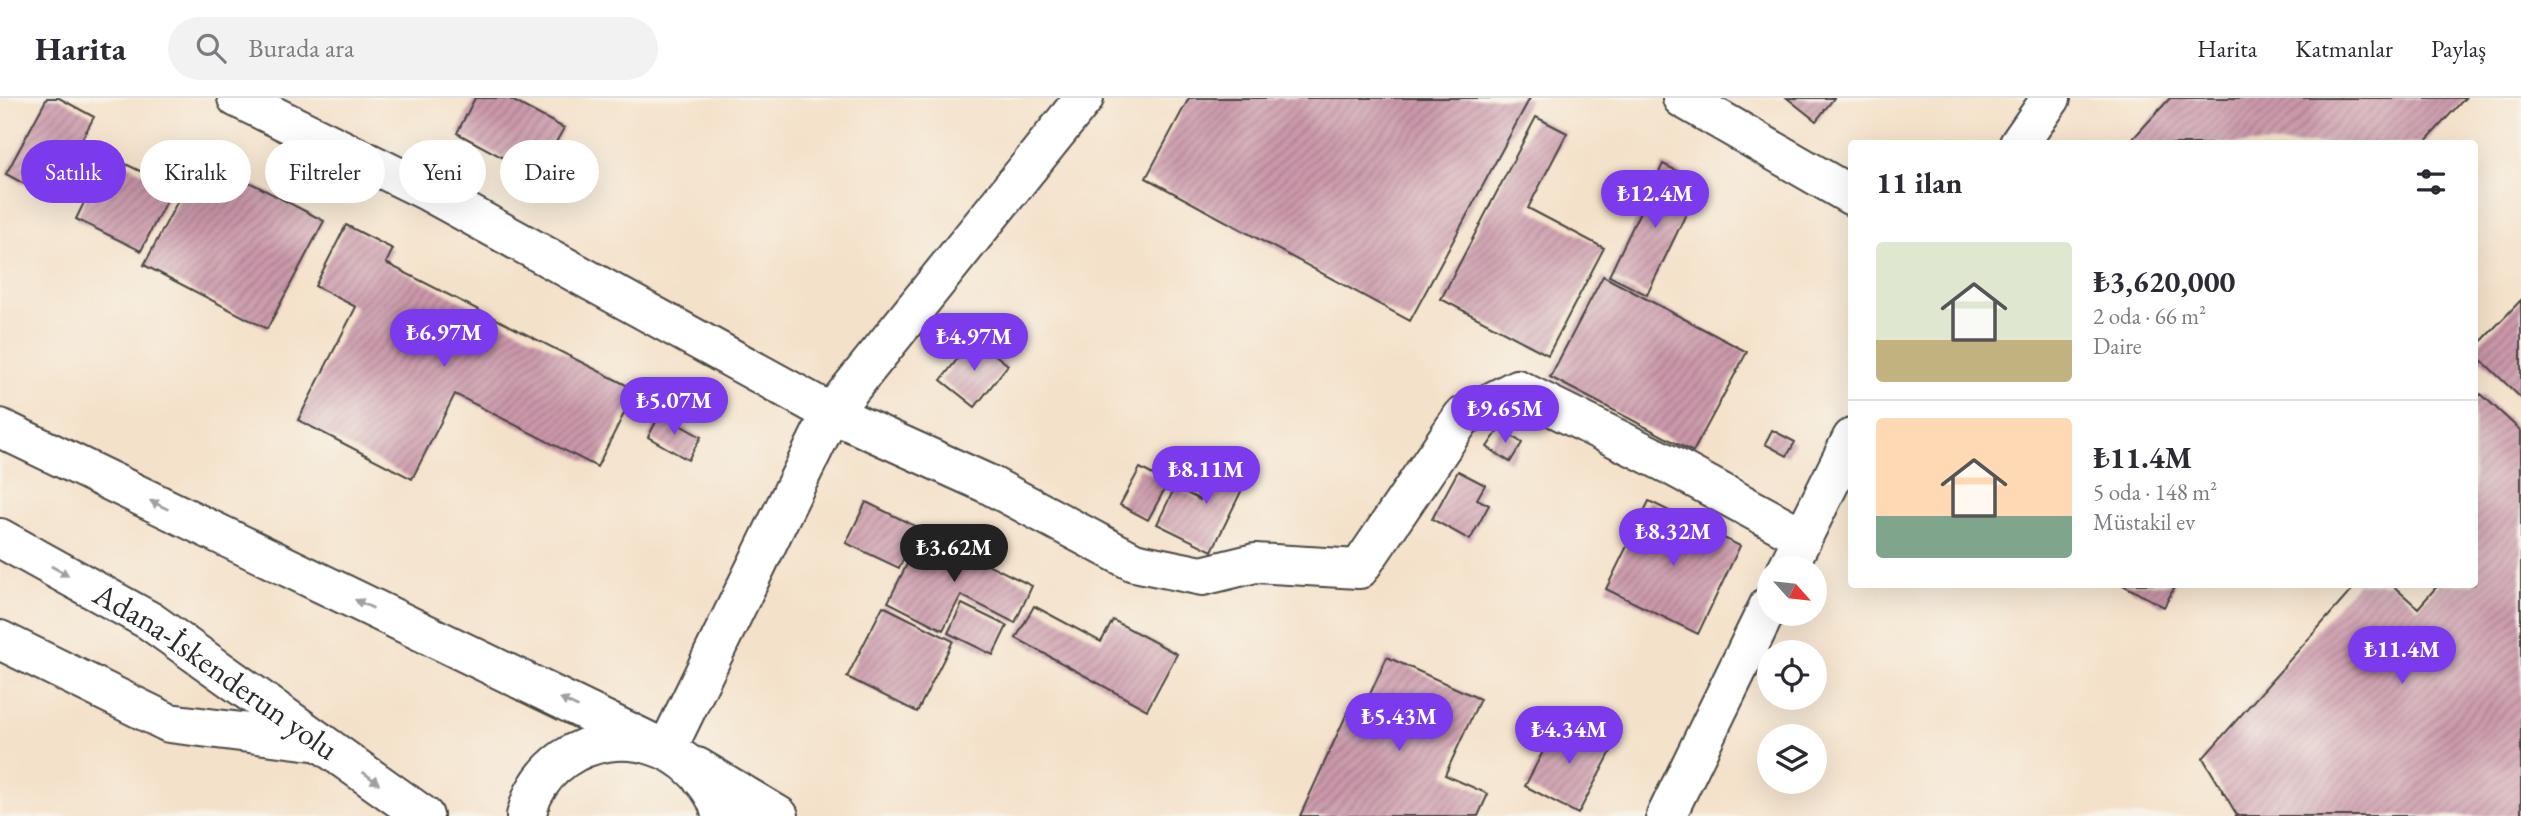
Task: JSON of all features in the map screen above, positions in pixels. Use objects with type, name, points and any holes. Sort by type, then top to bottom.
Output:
[{"type":"main road","points":[[237,98],[429,192],[831,413],[988,484],[1134,562],[1202,576],[1255,563],[1359,569],[1462,418],[1517,389],[1674,467],[1795,553],[1848,446]]},
{"type":"main road","points":[[667,750],[831,413],[1084,98]]},
{"type":"main road","points":[[1682,98],[1848,194]]},
{"type":"main road","points":[[2022,140],[2051,98]]},
{"type":"main road","points":[[0,428],[667,750],[779,816]]},
{"type":"main road","name":"Adana-İskenderun yolu","points":[[0,538],[150,621],[424,816]]},
{"type":"main road","points":[[1666,816],[1759,626]]},
{"type":"main road","points":[[0,640],[169,723],[320,742]]},
{"type":"main road","points":[[526,816],[533,795],[554,766],[584,748],[618,740],[667,750],[705,781],[721,816]]},
{"type":"building","points":[[47,98],[59,98],[94,117],[82,140],[24,140]]},
{"type":"building","points":[[475,98],[508,98],[564,128],[557,140],[500,140],[500,156],[486,149],[486,140],[470,140],[457,133]]},
{"type":"building","points":[[1189,98],[1530,98],[1410,321],[1146,178]]},
{"type":"building","points":[[1787,98],[1834,98],[1816,121]]},
{"type":"building","points":[[2170,98],[2465,98],[2427,140],[2132,140]]},
{"type":"building","points":[[1536,117],[1567,133],[1528,208],[1604,248],[1548,355],[1441,299]]},
{"type":"building","points":[[21,146],[21,182],[6,174]]},
{"type":"building","points":[[126,164],[140,171],[140,203],[165,203],[141,251],[76,219],[84,203],[126,203]]},
{"type":"building","points":[[1663,164],[1701,183],[1647,295],[1609,276]]},
{"type":"building","points":[[251,183],[265,190],[265,203],[289,203],[324,221],[267,329],[144,265],[177,203],[251,203]]},
{"type":"building","points":[[346,225],[393,249],[386,263],[636,390],[597,467],[455,394],[412,479],[298,420],[356,307],[315,286]]},
{"type":"building","points":[[1603,276],[1747,352],[1693,452],[1550,377]]},
{"type":"building","points":[[2521,300],[2521,398],[2478,357],[2478,345]]},
{"type":"building","points":[[974,338],[1008,365],[975,407],[941,380]]},
{"type":"building","points":[[2481,394],[2521,431],[2521,816],[2235,816],[2237,815],[2203,758],[2353,588],[2396,588],[2418,608],[2436,588],[2478,588],[2478,397]]},
{"type":"building","points":[[660,414],[701,437],[688,460],[648,437]]},
{"type":"building","points":[[1500,428],[1522,443],[1510,462],[1487,447]]},
{"type":"building","points":[[1772,430],[1795,442],[1787,456],[1765,444]]},
{"type":"building","points":[[1222,456],[1251,471],[1212,551],[1157,524],[1175,487],[1200,500]]},
{"type":"building","points":[[1140,468],[1168,483],[1148,520],[1120,505]]},
{"type":"building","points":[[1458,471],[1485,485],[1477,499],[1489,505],[1470,540],[1432,519]]},
{"type":"building","points":[[1649,501],[1740,546],[1698,634],[1606,589]]},
{"type":"building","points":[[866,502],[919,528],[899,568],[846,543]]},
{"type":"building","points":[[923,532],[1032,586],[1015,623],[961,595],[943,630],[888,602]]},
{"type":"building","points":[[2128,588],[2174,588],[2164,607]]},
{"type":"building","points":[[962,604],[1007,626],[993,655],[948,633]]},
{"type":"building","points":[[883,606],[953,641],[917,712],[847,677]]},
{"type":"building","points":[[1034,606],[1101,642],[1113,620],[1177,654],[1147,710],[1016,638]]},
{"type":"building","points":[[1387,657],[1480,699],[1445,775],[1488,794],[1478,816],[1300,816],[1348,711],[1360,716]]},
{"type":"building","points":[[1561,717],[1614,746],[1578,814],[1525,786]]}]
